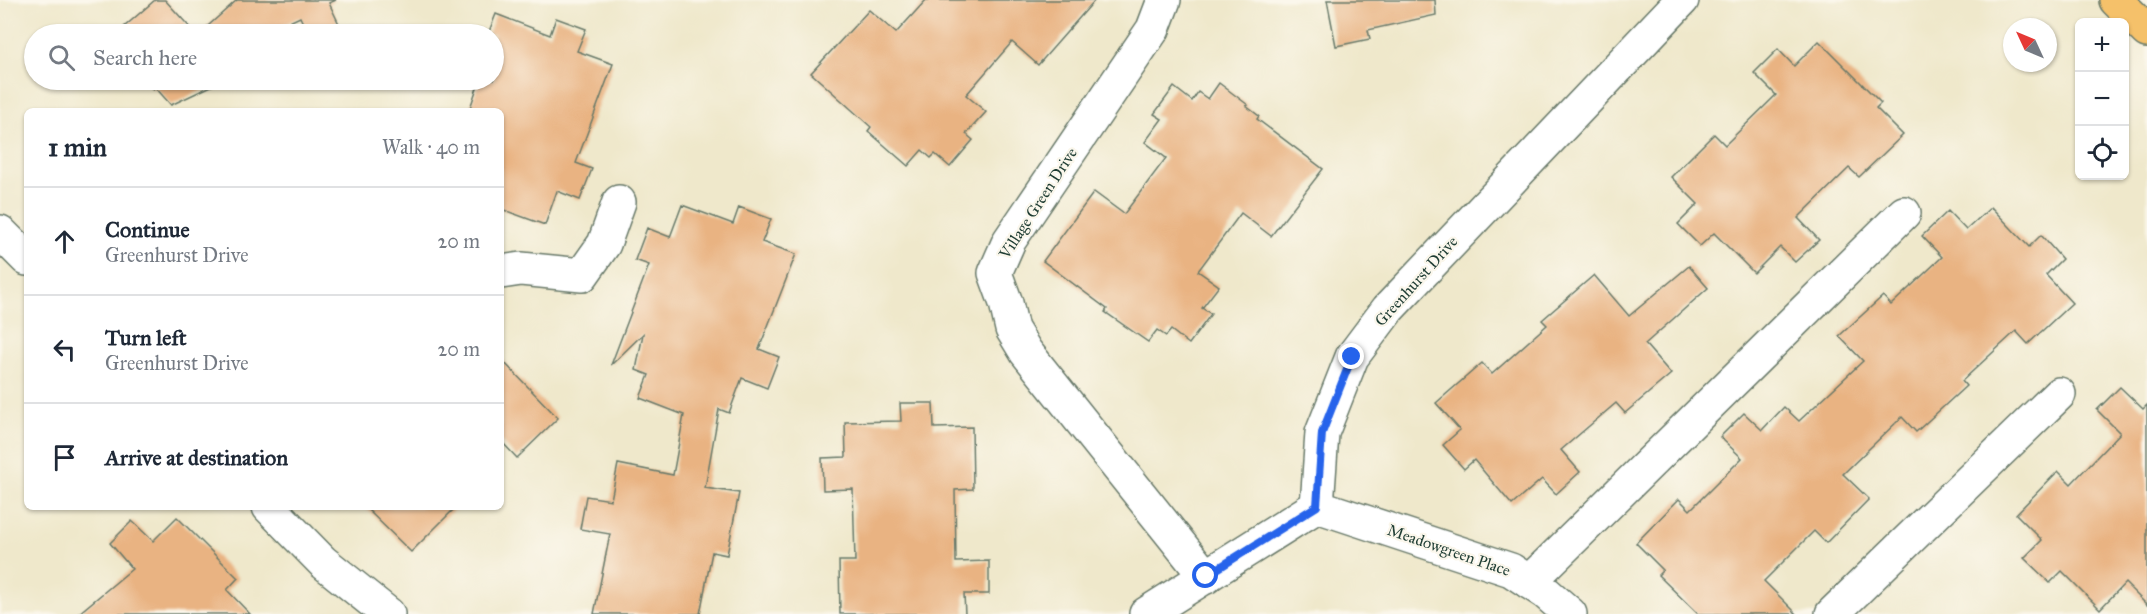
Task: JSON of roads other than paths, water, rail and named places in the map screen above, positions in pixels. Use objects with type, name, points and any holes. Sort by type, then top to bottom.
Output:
[{"type":"main road","points":[[2116,0],[2147,31]]},
{"type":"street","name":"Village Green Drive","points":[[1164,0],[1153,29],[1010,241],[995,273],[1006,303],[1012,329],[1026,352],[1206,576]]},
{"type":"street","name":"Greenhurst Drive","points":[[1317,506],[1322,433],[1352,357],[1388,309],[1682,0]]},
{"type":"street","points":[[504,272],[521,269],[582,276],[604,244],[619,202]]},
{"type":"street","points":[[1529,582],[1904,213]]},
{"type":"street","points":[[0,232],[24,256]]},
{"type":"street","points":[[1832,614],[2060,394]]},
{"type":"street","points":[[1146,614],[1317,506]]},
{"type":"street","name":"Meadowgreen Place","points":[[1317,506],[1511,570],[1546,593],[1570,614]]},
{"type":"street","points":[[272,510],[323,562],[388,614]]}]
